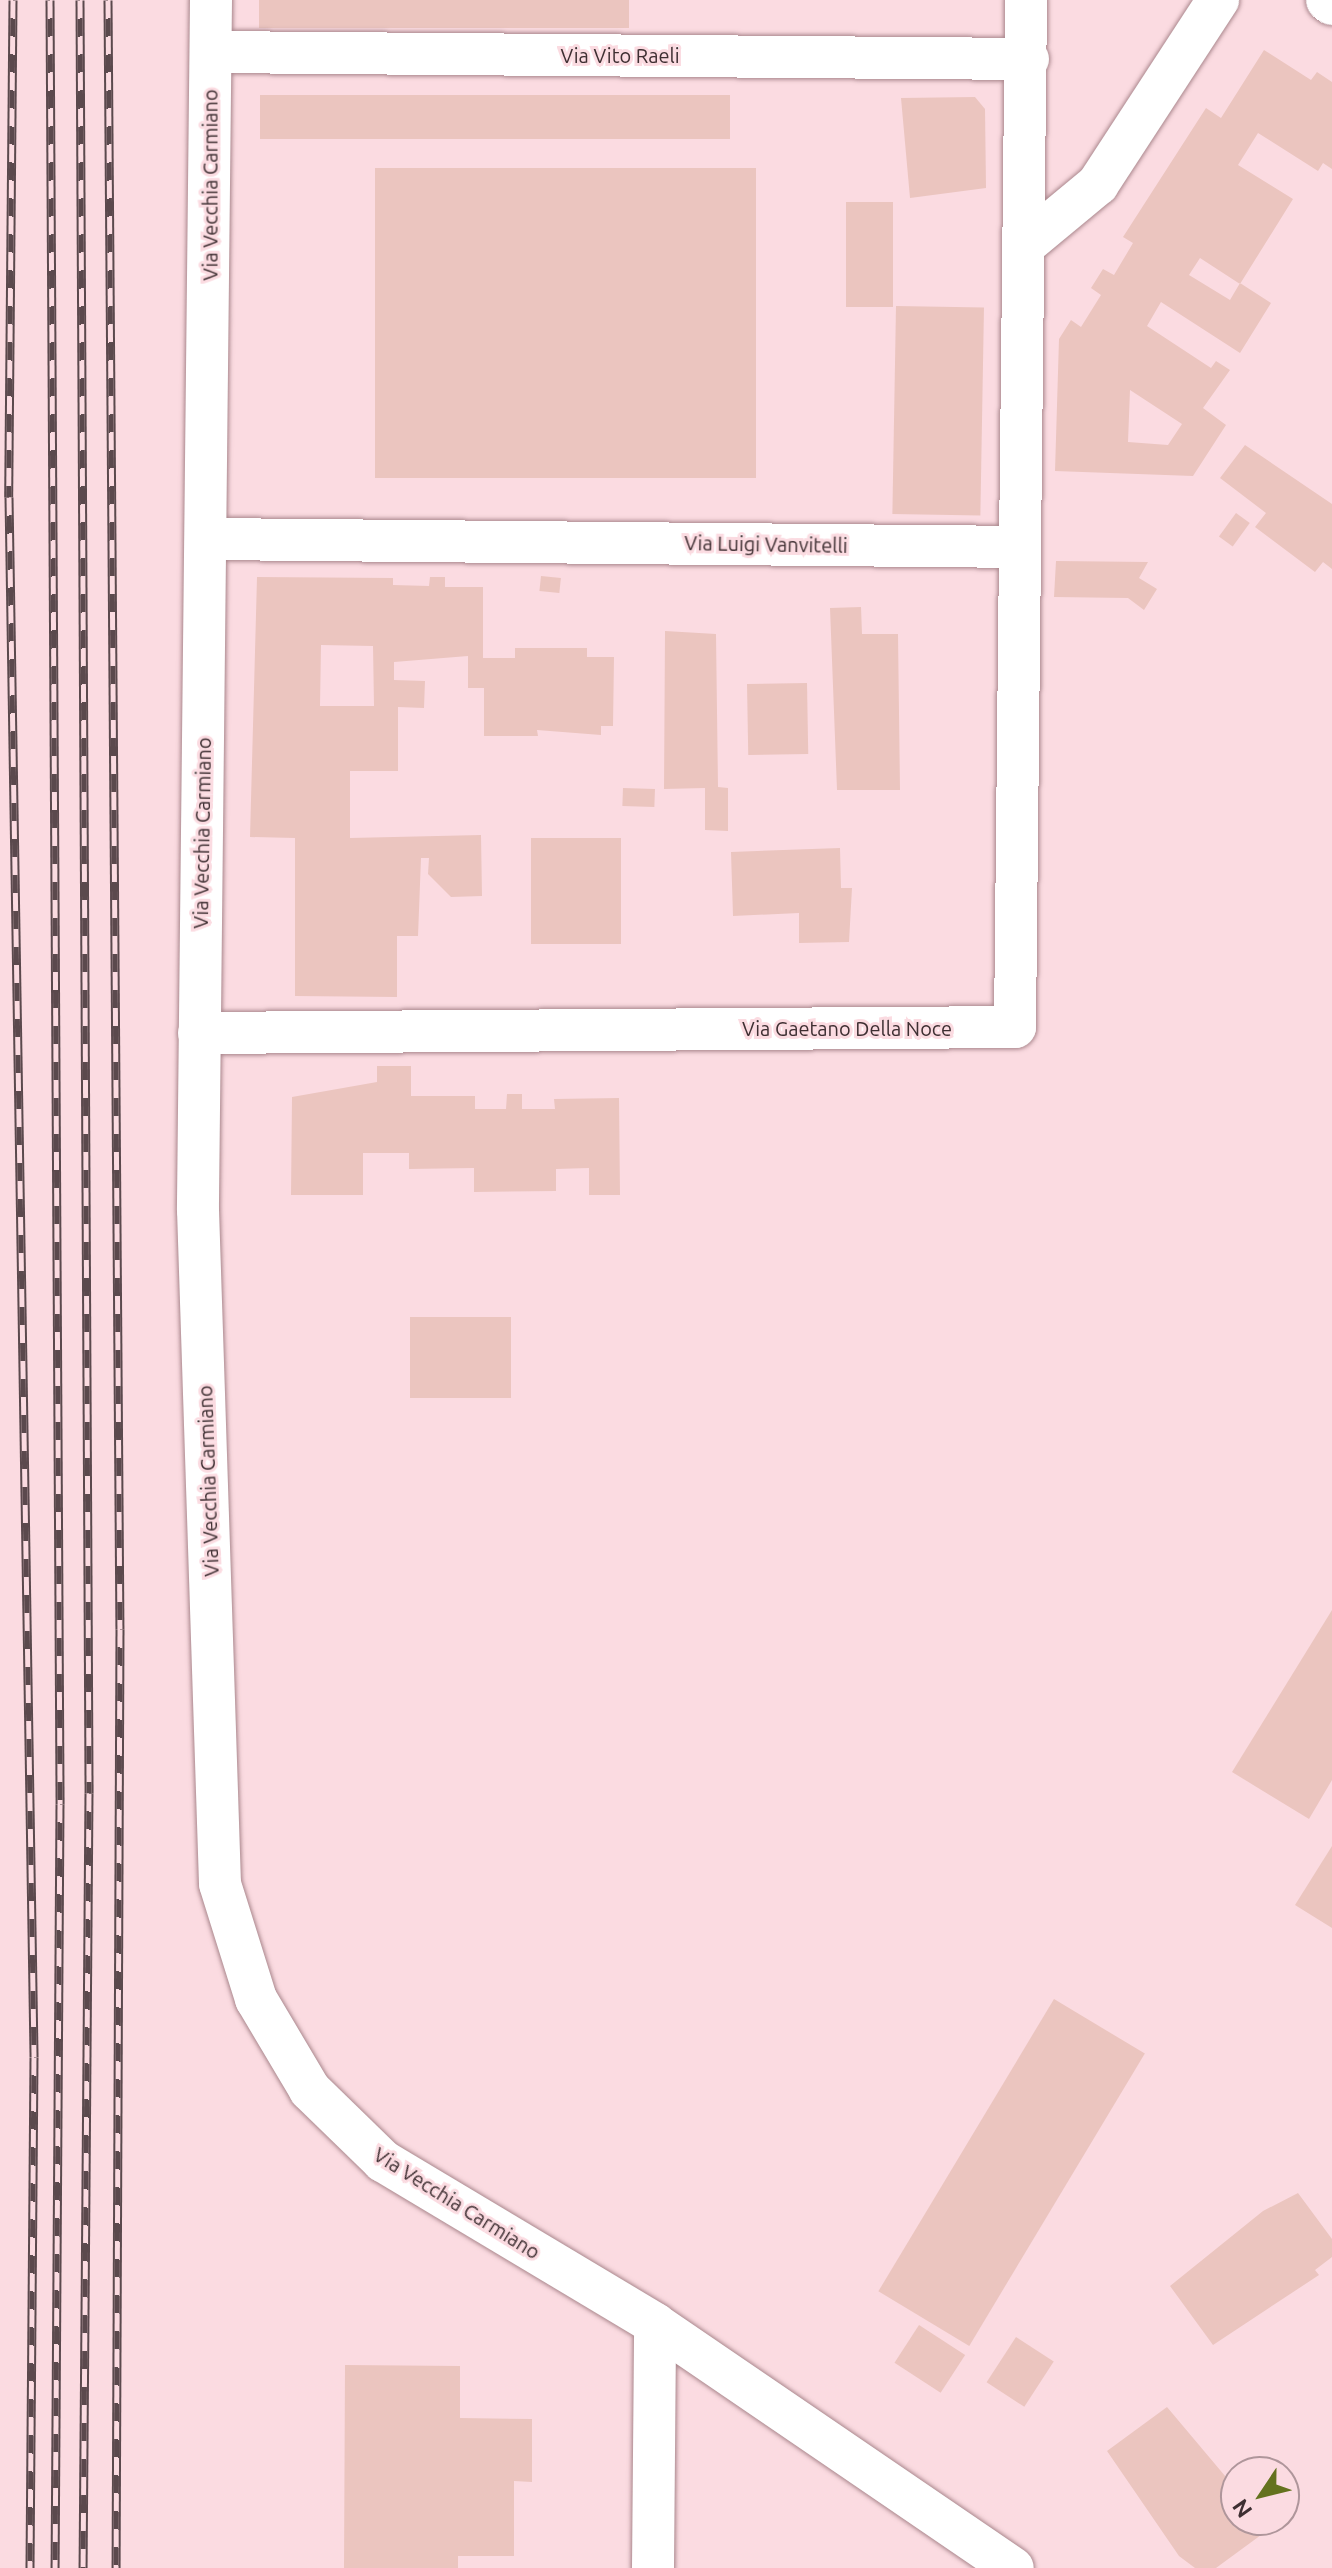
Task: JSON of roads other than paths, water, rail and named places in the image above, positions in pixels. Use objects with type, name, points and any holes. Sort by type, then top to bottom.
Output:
[{"type":"street","name":"Via Vecchia Carmiano","points":[[211,0],[208,539],[199,1033],[220,1884],[256,1999],[310,2090],[383,2161],[655,2324],[1013,2568]]},
{"type":"street","points":[[1020,547],[1027,243],[1026,0]]},
{"type":"street","points":[[1027,243],[1098,184],[1218,0]]},
{"type":"street","name":"Via Vito Raeli","points":[[211,52],[1028,59]]},
{"type":"street","name":"Via Luigi Vanvitelli","points":[[208,539],[1020,547]]},
{"type":"street","name":"Via Gaetano Della Noce","points":[[199,1033],[1015,1027],[1020,547]]},
{"type":"street","points":[[653,2568],[655,2324]]},
{"type":"railway","points":[[13,0],[9,497],[34,2057],[30,2568]]},
{"type":"railway","points":[[50,0],[60,1804],[55,2568]]},
{"type":"railway","points":[[80,0],[89,1793],[83,2568]]},
{"type":"railway","points":[[108,0],[120,1629],[116,2568]]}]
